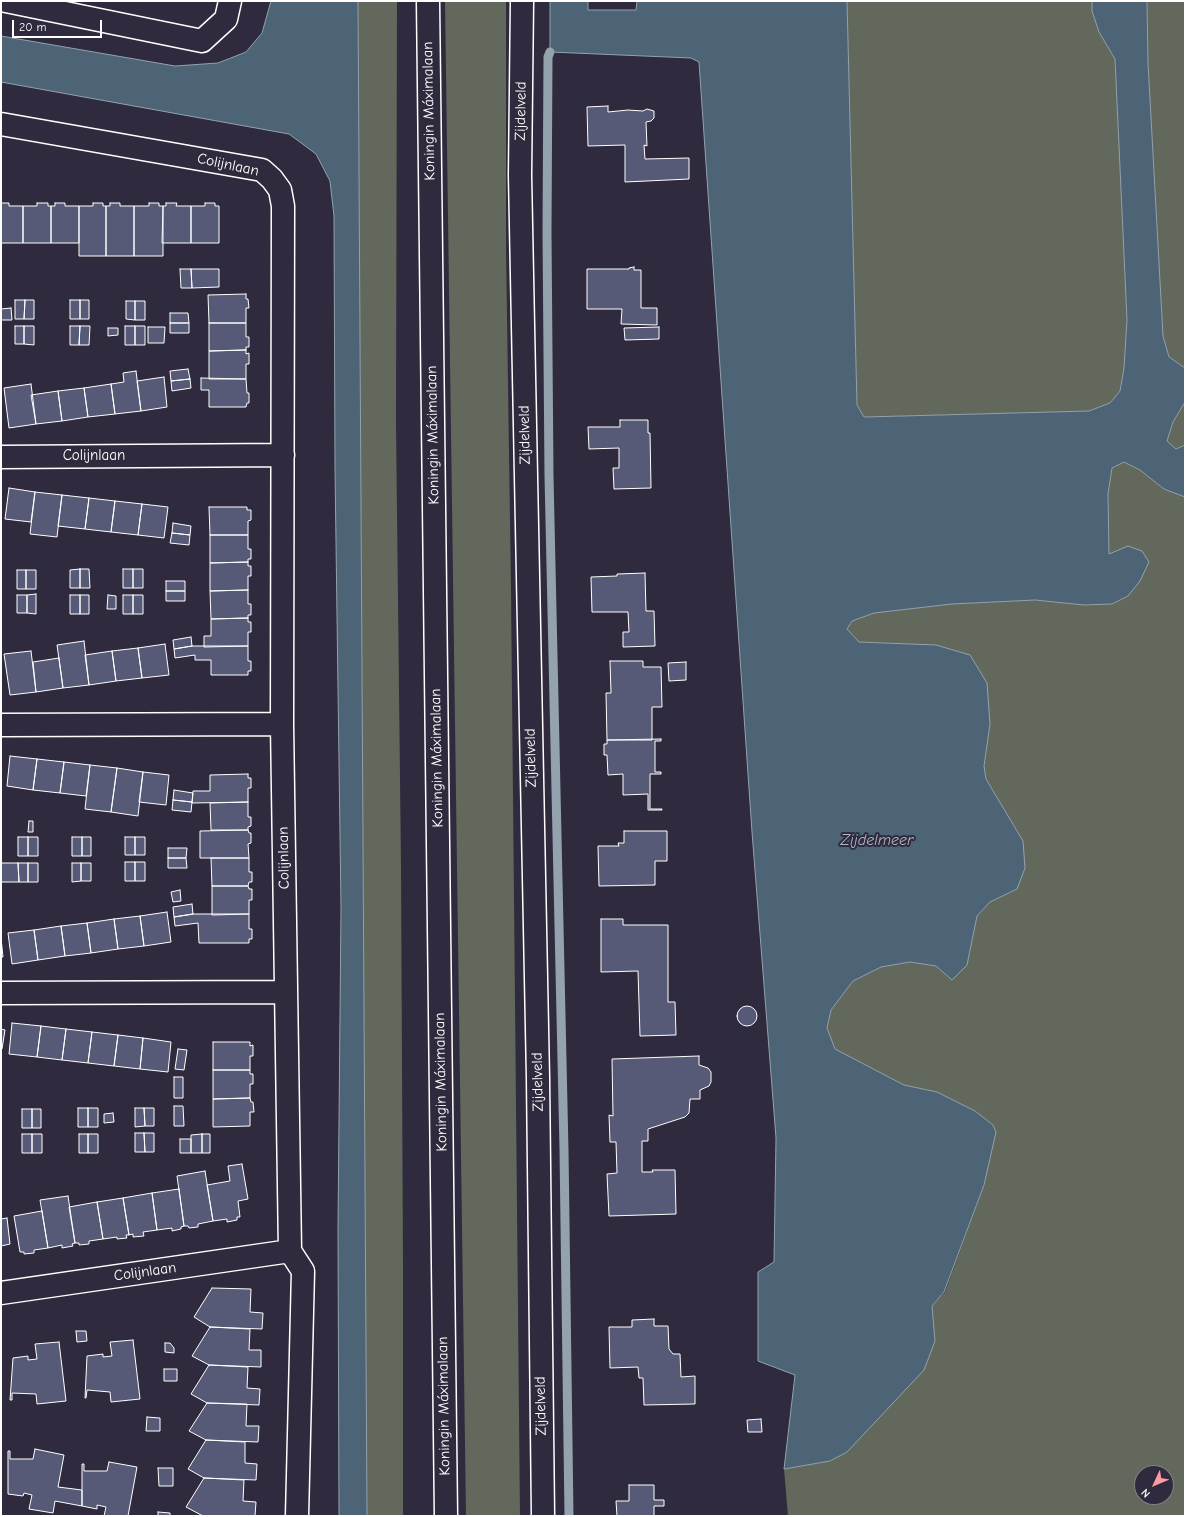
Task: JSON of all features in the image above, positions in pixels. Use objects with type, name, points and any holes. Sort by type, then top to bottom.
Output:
[{"type":"street","points":[[6,1],[202,41],[226,19],[230,1]]},
{"type":"street","name":"Koningin Máximalaan","points":[[428,1],[446,1516]]},
{"type":"street","name":"Zijdelveld","points":[[522,1],[520,175],[538,1078],[543,1516]]},
{"type":"street","name":"Colijnlaan","points":[[1,124],[262,170],[272,179],[280,190],[283,206],[282,724],[290,1251],[1,1293]]},
{"type":"street","name":"Colijnlaan","points":[[1,457],[283,455]]},
{"type":"street","points":[[1,725],[282,724]]},
{"type":"street","points":[[1,993],[286,992]]},
{"type":"street","points":[[290,1251],[302,1271],[297,1516]]},
{"type":"green space","points":[[358,1],[397,1],[396,423],[401,865],[403,1516],[367,1516]]},
{"type":"green space","points":[[445,1],[506,1],[506,247],[511,588],[520,1516],[466,1516]]},
{"type":"green space","points":[[847,1],[1092,1],[1092,11],[1099,32],[1115,59],[1127,320],[1124,368],[1120,391],[1110,403],[1089,411],[864,417],[857,405]]},
{"type":"green space","points":[[1147,1],[1185,1],[1185,368],[1169,357],[1163,336],[1148,63]]},
{"type":"green space","points":[[1185,402],[1185,445],[1176,449],[1167,441],[1173,422]]},
{"type":"green space","points":[[1124,462],[1140,470],[1164,489],[1185,497],[1185,1516],[788,1516],[784,1469],[830,1461],[847,1452],[883,1413],[935,1341],[932,1306],[945,1292],[984,1185],[993,1125],[975,1111],[937,1092],[904,1085],[835,1049],[827,1028],[831,1010],[853,981],[881,967],[910,962],[936,966],[952,979],[971,940],[977,916],[990,902],[1017,889],[1023,841],[986,779],[984,766],[990,724],[936,645],[859,642],[847,629],[852,621],[874,613],[952,604],[1035,600],[1084,605],[1112,604],[1128,596],[1109,554],[1108,494],[1112,468]]},
{"type":"water","points":[[271,1],[358,1],[367,1516],[339,1516],[338,1227],[341,908],[335,469],[334,216],[330,181],[316,154],[289,134],[1,82],[1,36],[175,66],[218,63],[246,52],[262,33]]},
{"type":"water","name":"Zijdelmeer","points":[[550,1],[588,1],[588,10],[636,10],[637,1],[847,1],[857,405],[864,417],[1089,411],[1110,403],[1120,391],[1124,368],[1127,320],[1115,59],[1099,32],[1092,11],[1092,1],[1147,1],[1148,63],[1163,336],[1169,357],[1185,368],[1185,402],[1173,422],[1167,441],[1176,449],[1185,445],[1185,497],[1164,489],[1140,470],[1124,462],[1112,468],[1108,494],[1109,554],[1128,546],[1142,551],[1149,562],[1140,581],[1128,596],[1112,604],[1084,605],[1035,600],[952,604],[874,613],[852,621],[847,629],[859,642],[936,645],[970,655],[987,683],[990,724],[984,766],[986,779],[1023,841],[1025,868],[1017,889],[990,902],[977,916],[967,965],[952,980],[936,966],[910,962],[881,967],[853,981],[831,1010],[827,1028],[835,1049],[904,1085],[937,1092],[975,1111],[993,1125],[996,1132],[984,1185],[944,1292],[932,1306],[935,1341],[924,1370],[847,1452],[830,1461],[784,1469],[795,1375],[758,1361],[758,1272],[774,1262],[776,1138],[752,832],[699,62],[691,58],[550,52]]},
{"type":"building","points":[[608,106],[608,112],[628,110],[643,111],[647,109],[654,111],[654,118],[651,121],[646,122],[647,146],[644,145],[645,159],[689,158],[689,179],[625,182],[625,145],[588,146],[587,107]]},
{"type":"building","points":[[1,203],[9,203],[9,206],[23,206],[23,243],[1,243]]},
{"type":"building","points":[[37,203],[48,203],[48,206],[51,206],[51,243],[23,243],[23,206],[37,206]]},
{"type":"building","points":[[55,203],[65,203],[65,206],[79,206],[79,243],[51,243],[51,206],[55,206]]},
{"type":"building","points":[[93,203],[103,203],[103,206],[106,206],[106,256],[79,256],[79,206],[93,206]]},
{"type":"building","points":[[110,203],[120,203],[120,206],[134,206],[134,256],[106,256],[106,206],[110,206]]},
{"type":"building","points":[[149,203],[159,203],[159,206],[163,206],[163,256],[134,256],[134,206],[149,206]]},
{"type":"building","points":[[166,203],[177,203],[176,206],[191,206],[191,243],[162,243],[163,206],[166,206]]},
{"type":"building","points":[[205,203],[215,203],[215,206],[219,206],[219,243],[191,243],[191,206],[205,206]]},
{"type":"building","points":[[634,267],[634,270],[641,270],[641,308],[657,308],[657,325],[621,324],[622,309],[587,309],[587,269],[629,269]]},
{"type":"building","points":[[180,269],[191,269],[192,288],[181,288]]},
{"type":"building","points":[[191,269],[219,269],[219,287],[192,288]]},
{"type":"building","points":[[246,294],[249,308],[246,308],[246,323],[209,323],[208,295]]},
{"type":"building","points":[[15,300],[25,300],[24,319],[15,319]]},
{"type":"building","points":[[25,300],[34,300],[34,319],[24,319]]},
{"type":"building","points":[[70,300],[80,300],[80,319],[70,319]]},
{"type":"building","points":[[80,300],[89,300],[89,319],[80,319]]},
{"type":"building","points":[[126,301],[135,301],[135,320],[126,319]]},
{"type":"building","points":[[135,301],[145,301],[145,320],[135,320]]},
{"type":"building","points":[[11,308],[12,320],[1,320],[1,309]]},
{"type":"building","points":[[170,313],[188,313],[189,323],[170,323]]},
{"type":"building","points":[[170,323],[189,323],[189,333],[170,333]]},
{"type":"building","points":[[209,323],[246,323],[246,337],[249,337],[249,347],[246,347],[246,350],[209,351]]},
{"type":"building","points":[[15,326],[24,326],[24,344],[15,344]]},
{"type":"building","points":[[24,326],[34,326],[34,345],[24,344]]},
{"type":"building","points":[[70,326],[80,326],[79,345],[70,345]]},
{"type":"building","points":[[80,326],[90,326],[89,345],[79,345]]},
{"type":"building","points":[[125,326],[135,326],[135,345],[125,345]]},
{"type":"building","points":[[135,326],[145,326],[145,345],[135,345]]},
{"type":"building","points":[[148,327],[165,327],[164,343],[148,343]]},
{"type":"building","points":[[659,327],[659,339],[625,340],[624,328]]},
{"type":"building","points":[[108,328],[118,328],[118,335],[108,336]]},
{"type":"building","points":[[246,350],[246,354],[249,353],[249,364],[246,364],[246,379],[209,379],[209,351]]},
{"type":"building","points":[[188,369],[190,379],[171,381],[170,371]]},
{"type":"building","points":[[136,371],[141,411],[115,414],[111,384],[124,382],[123,373]]},
{"type":"building","points":[[164,377],[167,407],[141,411],[137,381]]},
{"type":"building","points":[[201,378],[246,379],[247,393],[249,393],[249,403],[247,403],[246,407],[209,407],[209,390],[201,390]]},
{"type":"building","points":[[190,379],[191,388],[172,391],[171,381]]},
{"type":"building","points":[[31,384],[36,424],[9,428],[4,388]]},
{"type":"building","points":[[111,384],[115,414],[88,417],[84,388]]},
{"type":"building","points":[[84,388],[88,417],[62,421],[58,391]]},
{"type":"building","points":[[58,391],[62,421],[36,424],[31,395]]},
{"type":"building","points":[[620,420],[648,420],[648,433],[650,433],[651,488],[614,489],[613,468],[619,468],[619,448],[589,449],[588,427],[620,427]]},
{"type":"building","points":[[9,488],[35,492],[31,522],[5,519]]},
{"type":"building","points":[[35,492],[62,495],[57,537],[30,534]]},
{"type":"building","points":[[62,495],[89,498],[85,529],[58,526]]},
{"type":"building","points":[[89,498],[115,501],[111,532],[85,529]]},
{"type":"building","points":[[115,501],[142,504],[138,535],[111,532]]},
{"type":"building","points":[[142,504],[168,507],[164,538],[138,535]]},
{"type":"building","points":[[209,507],[247,507],[247,510],[251,510],[251,520],[248,521],[248,535],[210,535]]},
{"type":"building","points":[[173,523],[191,526],[190,535],[172,533]]},
{"type":"building","points":[[172,533],[190,535],[189,545],[170,543]]},
{"type":"building","points":[[210,535],[248,535],[248,549],[251,549],[251,559],[248,559],[248,562],[210,563]]},
{"type":"building","points":[[248,562],[248,566],[251,566],[251,576],[248,576],[248,590],[210,591],[210,563]]},
{"type":"building","points":[[80,569],[89,569],[90,588],[80,588]]},
{"type":"building","points":[[80,569],[80,588],[70,588],[70,570]]},
{"type":"building","points":[[123,569],[133,569],[133,588],[123,588]]},
{"type":"building","points":[[133,569],[143,569],[143,588],[133,588]]},
{"type":"building","points":[[17,570],[26,570],[26,589],[17,589]]},
{"type":"building","points":[[26,570],[36,570],[36,589],[26,589]]},
{"type":"building","points":[[645,573],[646,611],[654,611],[655,646],[623,647],[623,632],[629,632],[628,612],[592,612],[591,577]]},
{"type":"building","points":[[166,581],[185,581],[185,591],[166,591]]},
{"type":"building","points":[[248,590],[248,604],[251,604],[251,615],[248,615],[248,618],[211,619],[210,591]]},
{"type":"building","points":[[166,591],[185,591],[185,601],[166,601]]},
{"type":"building","points":[[36,594],[36,614],[27,613],[27,595]]},
{"type":"building","points":[[17,595],[27,595],[27,613],[17,613]]},
{"type":"building","points":[[70,595],[80,595],[80,614],[70,614]]},
{"type":"building","points":[[80,595],[89,595],[89,614],[80,614]]},
{"type":"building","points":[[108,595],[116,596],[116,609],[107,609]]},
{"type":"building","points":[[123,595],[133,595],[133,614],[123,614]]},
{"type":"building","points":[[133,595],[143,595],[143,614],[133,614]]},
{"type":"building","points":[[248,618],[248,622],[251,622],[251,632],[248,632],[248,646],[204,647],[204,636],[211,636],[211,619]]},
{"type":"building","points":[[191,637],[192,646],[174,649],[173,640]]},
{"type":"building","points":[[84,641],[89,685],[63,688],[57,645]]},
{"type":"building","points":[[165,644],[169,675],[142,678],[138,648]]},
{"type":"building","points":[[192,646],[248,646],[248,661],[251,661],[251,671],[248,671],[248,675],[211,675],[211,660],[195,660],[195,655],[175,658],[174,649]]},
{"type":"building","points":[[138,648],[142,678],[116,681],[112,651]]},
{"type":"building","points":[[31,651],[36,692],[10,695],[4,654]]},
{"type":"building","points":[[112,651],[116,681],[89,685],[85,655]]},
{"type":"building","points":[[59,658],[63,688],[36,692],[33,662]]},
{"type":"building","points":[[610,661],[643,661],[643,667],[661,667],[662,707],[652,707],[652,740],[607,740],[606,693],[611,693]]},
{"type":"building","points":[[686,662],[686,680],[669,681],[668,663]]},
{"type":"building","points":[[661,739],[661,741],[655,741],[655,772],[661,772],[661,774],[650,774],[650,809],[662,810],[648,810],[648,794],[623,795],[623,774],[608,775],[607,755],[604,755],[604,744],[607,744],[607,740]]},
{"type":"building","points":[[10,756],[37,759],[33,790],[7,786]]},
{"type":"building","points":[[37,759],[64,762],[60,793],[33,790]]},
{"type":"building","points":[[64,762],[90,765],[86,796],[60,793]]},
{"type":"building","points":[[90,765],[117,768],[111,812],[85,809]]},
{"type":"building","points":[[117,768],[143,772],[138,816],[111,812]]},
{"type":"building","points":[[143,772],[169,775],[166,805],[139,802]]},
{"type":"building","points":[[248,774],[248,778],[251,778],[251,788],[248,788],[248,802],[192,803],[193,791],[210,791],[210,775]]},
{"type":"building","points":[[174,790],[193,793],[192,802],[173,800]]},
{"type":"building","points":[[173,800],[192,802],[191,812],[172,810]]},
{"type":"building","points":[[248,802],[248,817],[251,817],[251,826],[248,827],[248,830],[211,830],[210,803]]},
{"type":"building","points":[[29,821],[33,821],[33,832],[28,832]]},
{"type":"building","points":[[248,830],[249,833],[251,833],[251,843],[248,844],[249,858],[200,858],[200,831]]},
{"type":"building","points":[[624,831],[667,831],[667,861],[655,861],[655,885],[599,886],[598,846],[619,846],[618,843],[624,843]]},
{"type":"building","points":[[18,837],[28,837],[28,856],[18,856]]},
{"type":"building","points":[[28,837],[38,837],[38,856],[28,856]]},
{"type":"building","points":[[72,837],[82,837],[82,856],[72,856]]},
{"type":"building","points":[[82,837],[91,837],[91,856],[82,856]]},
{"type":"building","points":[[125,837],[135,837],[135,855],[125,855]]},
{"type":"building","points":[[135,837],[145,837],[145,855],[135,855]]},
{"type":"building","points":[[168,848],[187,848],[186,858],[168,858]]},
{"type":"building","points":[[168,858],[186,858],[187,868],[168,868]]},
{"type":"building","points":[[211,858],[249,858],[249,872],[252,872],[252,882],[249,882],[248,886],[212,886]]},
{"type":"building","points":[[125,862],[135,862],[135,881],[125,881]]},
{"type":"building","points":[[135,862],[145,862],[145,881],[135,881]]},
{"type":"building","points":[[1,863],[18,863],[19,882],[1,882]]},
{"type":"building","points":[[18,863],[28,863],[28,882],[19,882]]},
{"type":"building","points":[[28,863],[38,863],[38,882],[28,882]]},
{"type":"building","points":[[72,863],[81,863],[81,881],[72,882]]},
{"type":"building","points":[[81,863],[91,863],[91,881],[81,881]]},
{"type":"building","points":[[212,886],[248,886],[249,889],[252,889],[252,900],[249,900],[249,914],[212,915]]},
{"type":"building","points":[[180,890],[181,901],[173,902],[171,892]]},
{"type":"building","points":[[192,904],[193,914],[174,917],[173,907]]},
{"type":"building","points":[[167,912],[171,942],[144,946],[140,916]]},
{"type":"building","points":[[193,914],[249,914],[249,929],[252,929],[252,939],[249,939],[249,943],[199,943],[198,923],[175,926],[174,917]]},
{"type":"building","points":[[140,916],[144,946],[118,949],[114,919]]},
{"type":"building","points":[[114,919],[118,949],[91,953],[87,923]]},
{"type":"building","points":[[601,919],[623,919],[623,925],[668,925],[668,1002],[675,1002],[676,1035],[640,1036],[638,971],[601,972]]},
{"type":"building","points":[[87,923],[91,953],[65,956],[61,926]]},
{"type":"building","points":[[61,926],[65,956],[38,960],[34,930]]},
{"type":"building","points":[[34,930],[38,960],[12,964],[8,933]]},
{"type":"building","points":[[1,938],[3,957],[1,957]]},
{"type":"building","points":[[747,1006],[754,1009],[757,1016],[754,1023],[747,1026],[740,1023],[737,1016],[740,1009]]},
{"type":"building","points":[[12,1023],[41,1026],[37,1057],[9,1054]]},
{"type":"building","points":[[41,1026],[66,1029],[62,1060],[37,1057]]},
{"type":"building","points":[[1,1029],[5,1030],[2,1049],[1,1049]]},
{"type":"building","points":[[66,1029],[92,1032],[88,1063],[62,1060]]},
{"type":"building","points":[[92,1032],[118,1035],[114,1066],[88,1063]]},
{"type":"building","points":[[118,1035],[143,1038],[140,1069],[114,1066]]},
{"type":"building","points":[[143,1038],[171,1042],[168,1072],[140,1069]]},
{"type":"building","points":[[213,1042],[250,1042],[250,1046],[253,1045],[253,1056],[250,1056],[250,1070],[213,1070]]},
{"type":"building","points":[[178,1049],[187,1050],[184,1070],[175,1069]]},
{"type":"building","points":[[699,1056],[699,1065],[708,1068],[711,1072],[711,1082],[709,1086],[700,1090],[700,1099],[690,1099],[689,1113],[685,1117],[648,1129],[648,1141],[642,1141],[642,1172],[653,1172],[652,1170],[675,1170],[676,1214],[609,1216],[607,1174],[617,1173],[616,1142],[610,1142],[609,1115],[613,1116],[612,1059]]},
{"type":"building","points":[[213,1070],[250,1070],[250,1074],[253,1074],[253,1084],[250,1084],[250,1098],[213,1099]]},
{"type":"building","points":[[174,1077],[183,1077],[183,1098],[174,1098]]},
{"type":"building","points":[[250,1098],[251,1102],[253,1102],[254,1112],[250,1112],[250,1126],[213,1127],[213,1099]]},
{"type":"building","points":[[174,1106],[183,1106],[184,1126],[174,1126]]},
{"type":"building","points":[[78,1108],[88,1108],[88,1127],[78,1127]]},
{"type":"building","points":[[88,1108],[98,1108],[98,1127],[88,1127]]},
{"type":"building","points":[[135,1108],[144,1108],[145,1126],[135,1127]]},
{"type":"building","points":[[144,1108],[154,1108],[154,1126],[145,1126]]},
{"type":"building","points":[[22,1109],[32,1109],[32,1128],[22,1128]]},
{"type":"building","points":[[32,1109],[41,1109],[41,1128],[32,1128]]},
{"type":"building","points":[[113,1113],[114,1122],[104,1123],[104,1114]]},
{"type":"building","points":[[135,1133],[144,1133],[145,1152],[135,1152]]},
{"type":"building","points":[[144,1133],[154,1133],[154,1152],[145,1152]]},
{"type":"building","points":[[22,1134],[32,1134],[32,1153],[22,1153]]},
{"type":"building","points":[[32,1134],[42,1134],[42,1153],[32,1153]]},
{"type":"building","points":[[79,1134],[88,1134],[88,1153],[79,1153]]},
{"type":"building","points":[[88,1134],[98,1134],[98,1153],[88,1153]]},
{"type":"building","points":[[202,1134],[202,1153],[191,1153],[191,1135]]},
{"type":"building","points":[[202,1134],[210,1134],[210,1153],[202,1153]]},
{"type":"building","points":[[180,1139],[191,1139],[191,1153],[180,1153]]},
{"type":"building","points":[[242,1164],[248,1199],[238,1201],[240,1217],[237,1217],[237,1220],[227,1222],[227,1219],[213,1221],[207,1185],[230,1181],[228,1166]]},
{"type":"building","points":[[205,1171],[213,1221],[198,1224],[198,1227],[189,1228],[188,1226],[184,1226],[177,1176]]},
{"type":"building","points":[[179,1189],[184,1226],[181,1227],[181,1229],[172,1231],[172,1228],[157,1230],[152,1193]]},
{"type":"building","points":[[152,1193],[157,1230],[143,1232],[144,1236],[133,1237],[133,1234],[129,1235],[123,1198]]},
{"type":"building","points":[[68,1196],[75,1243],[72,1244],[73,1246],[62,1248],[62,1245],[48,1248],[40,1200]]},
{"type":"building","points":[[123,1198],[129,1235],[126,1235],[127,1238],[117,1239],[117,1237],[103,1239],[97,1202]]},
{"type":"building","points":[[97,1202],[103,1239],[89,1241],[89,1244],[79,1245],[79,1243],[75,1243],[69,1207]]},
{"type":"building","points":[[42,1211],[48,1248],[34,1250],[34,1253],[24,1254],[24,1252],[20,1252],[14,1216]]},
{"type":"building","points":[[7,1218],[10,1244],[1,1246],[1,1219]]},
{"type":"building","points":[[212,1288],[251,1289],[250,1312],[263,1313],[262,1329],[210,1327],[194,1317]]},
{"type":"building","points":[[654,1319],[654,1326],[668,1326],[669,1349],[673,1354],[680,1354],[681,1377],[695,1376],[695,1404],[644,1405],[643,1378],[639,1378],[638,1367],[610,1368],[609,1327],[632,1327],[632,1320]]},
{"type":"building","points":[[210,1327],[250,1329],[249,1350],[261,1350],[261,1367],[209,1365],[192,1356]]},
{"type":"building","points":[[76,1331],[86,1331],[87,1341],[77,1342]]},
{"type":"building","points":[[133,1340],[140,1399],[111,1402],[110,1392],[87,1390],[85,1398],[87,1356],[103,1354],[103,1357],[112,1356],[110,1342]]},
{"type":"building","points":[[59,1342],[66,1401],[37,1404],[36,1394],[12,1393],[12,1400],[10,1400],[13,1358],[28,1356],[28,1360],[37,1359],[35,1344]]},
{"type":"building","points":[[165,1343],[170,1343],[174,1348],[174,1353],[165,1352]]},
{"type":"building","points":[[209,1365],[248,1367],[247,1388],[260,1389],[259,1405],[207,1403],[191,1394]]},
{"type":"building","points":[[164,1369],[177,1369],[177,1381],[164,1381]]},
{"type":"building","points":[[207,1403],[247,1404],[246,1426],[259,1426],[258,1442],[206,1440],[189,1431]]},
{"type":"building","points":[[147,1417],[160,1418],[160,1431],[146,1431]]},
{"type":"building","points":[[761,1419],[762,1432],[748,1432],[747,1420]]},
{"type":"building","points":[[206,1440],[245,1442],[245,1463],[257,1464],[256,1480],[204,1478],[188,1469]]},
{"type":"building","points":[[35,1449],[64,1455],[58,1487],[82,1490],[82,1506],[55,1501],[53,1513],[29,1509],[32,1495],[24,1493],[23,1496],[8,1494],[8,1451],[10,1451],[10,1459],[33,1459]]},
{"type":"building","points":[[109,1462],[137,1467],[128,1516],[104,1516],[106,1507],[97,1505],[97,1509],[82,1506],[82,1464],[84,1464],[84,1471],[107,1471]]},
{"type":"building","points":[[158,1468],[173,1468],[173,1486],[159,1486]]},
{"type":"building","points":[[204,1478],[244,1480],[243,1501],[256,1502],[255,1516],[203,1516],[186,1507]]},
{"type":"building","points":[[629,1485],[654,1485],[654,1500],[664,1500],[664,1506],[654,1506],[654,1516],[617,1516],[616,1501],[629,1501]]},
{"type":"building","points":[[158,1512],[170,1513],[170,1516],[158,1516]]},
{"type":"waterway","points":[[550,52],[548,57],[547,232],[549,476],[564,1150],[569,1516]]}]
